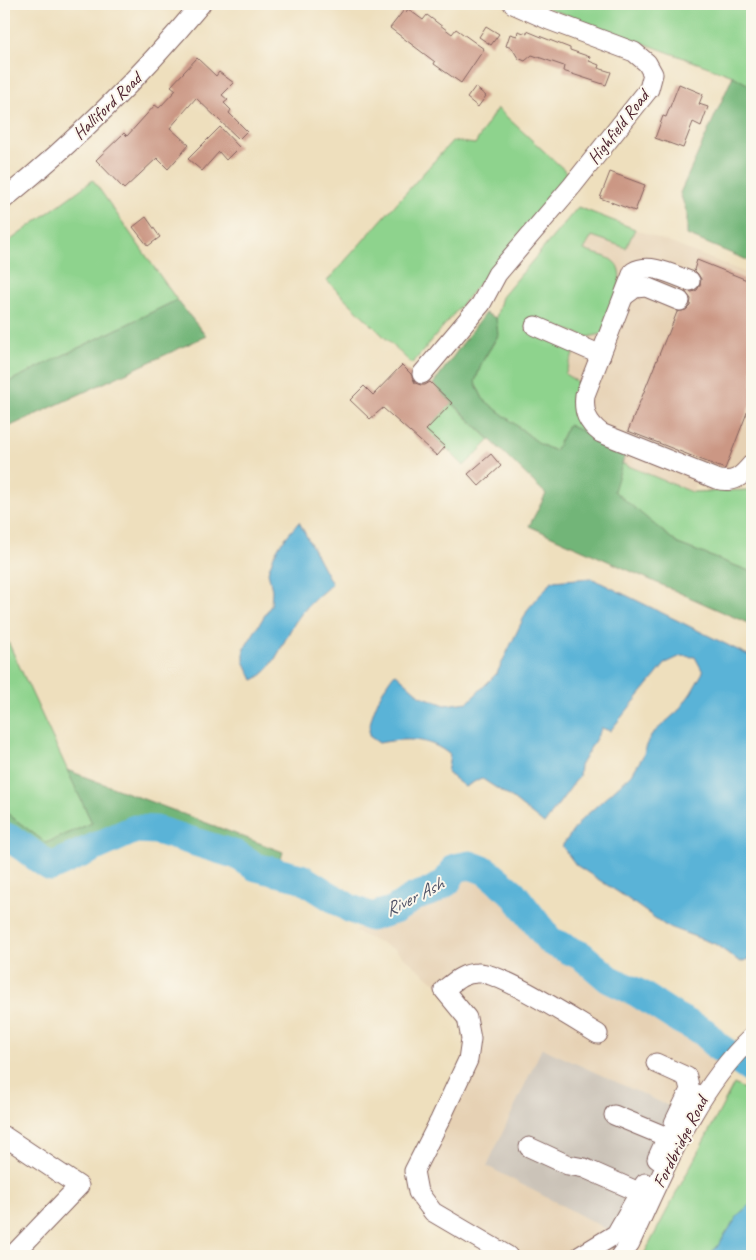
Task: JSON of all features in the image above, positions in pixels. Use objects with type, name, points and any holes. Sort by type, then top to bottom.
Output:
[{"type":"street","name":"Halliford Road","points":[[4,199],[49,161],[122,93],[201,4]]},
{"type":"street","name":"Highfield Road","points":[[422,374],[480,304],[497,274],[572,186],[649,89],[653,74],[647,63],[634,52],[549,20],[513,4]]},
{"type":"street","points":[[690,281],[652,268],[640,268],[633,272],[585,396],[584,407],[586,416],[592,426],[601,432],[724,481],[733,481],[742,475],[752,464]]},
{"type":"street","points":[[624,296],[635,288],[646,287],[680,300]]},
{"type":"street","points":[[535,326],[601,355]]},
{"type":"street","points":[[508,1256],[434,1212],[418,1192],[414,1171],[468,1060],[471,1039],[467,1018],[444,990],[461,976],[479,972],[499,978],[598,1034]]},
{"type":"street","name":"Fordbridge Road","points":[[620,1256],[630,1243],[673,1140],[724,1068],[752,1038]]},
{"type":"street","points":[[580,1256],[616,1234],[673,1140],[690,1090],[687,1077],[656,1063]]},
{"type":"street","points":[[614,1115],[673,1140]]},
{"type":"street","points":[[4,1136],[79,1186],[12,1256]]},
{"type":"street","points":[[529,1147],[568,1166],[584,1168],[641,1193]]},
{"type":"shaded area","points":[[635,229],[752,275],[752,464],[742,475],[700,473],[692,492],[621,463],[626,451],[577,414],[575,403],[579,383],[565,374],[526,330],[533,318],[614,261],[584,251],[592,236],[626,247]]},
{"type":"shaded area","points":[[470,865],[486,871],[513,893],[550,941],[582,956],[609,979],[638,993],[675,1017],[704,1032],[717,1046],[734,1057],[684,1113],[542,1049],[616,1234],[620,1256],[508,1256],[433,1212],[414,1171],[471,1039],[444,990],[394,949],[355,932],[371,917],[394,910],[414,897],[432,891],[447,882],[455,868]]},
{"type":"shaded area","points":[[542,1048],[684,1113],[646,1195],[616,1234],[487,1166]]},
{"type":"green space","points":[[547,4],[752,4],[752,87],[733,76],[545,7]]},
{"type":"green space","points":[[733,76],[752,87],[752,262],[687,235],[687,213],[680,193]]},
{"type":"green space","points":[[497,108],[570,175],[412,364],[327,281],[452,141],[475,144]]},
{"type":"green space","points":[[93,180],[177,300],[4,384],[4,245]]},
{"type":"green space","points":[[578,207],[635,229],[626,248],[592,236],[584,250],[613,261],[618,267],[620,276],[613,307],[602,334],[588,337],[534,318],[526,330],[575,350],[565,374],[579,383],[575,399],[577,411],[592,436],[568,425],[555,451],[540,444],[483,399],[475,382],[482,362],[498,336],[496,318],[502,297]]},
{"type":"green space","points":[[177,300],[206,336],[4,429],[4,384]]},
{"type":"green space","points":[[485,313],[496,318],[498,335],[482,362],[475,382],[483,399],[540,444],[555,451],[568,425],[626,451],[614,491],[678,544],[752,572],[752,625],[529,526],[546,494],[433,384]]},
{"type":"green space","points":[[452,403],[490,440],[464,466],[427,429]]},
{"type":"green space","points":[[621,463],[692,492],[748,490],[752,484],[752,572],[678,544],[613,491]]},
{"type":"green space","points":[[4,633],[92,823],[46,843],[8,814],[4,814]]},
{"type":"green space","points":[[67,770],[283,852],[277,872],[256,867],[237,855],[156,830],[136,829],[51,867],[17,842],[4,836],[4,814],[8,814],[46,843],[92,823]]},
{"type":"green space","points":[[734,1084],[752,1093],[752,1256],[643,1256]]},
{"type":"water","points":[[299,522],[332,584],[304,610],[273,662],[267,670],[253,680],[244,661],[244,649],[271,605],[272,590],[268,572],[274,555],[281,543]]},
{"type":"water","points":[[591,578],[752,657],[752,958],[740,962],[715,944],[666,926],[576,865],[562,846],[581,820],[632,774],[643,756],[651,735],[678,711],[691,693],[703,672],[695,657],[681,656],[666,663],[610,731],[602,728],[580,766],[579,776],[544,824],[513,799],[481,778],[465,787],[447,773],[450,755],[442,749],[416,740],[379,743],[369,736],[371,720],[377,703],[395,673],[421,696],[445,705],[468,702],[497,673],[528,609],[552,581]]},
{"type":"water","points":[[752,1203],[752,1256],[707,1256],[717,1247],[739,1214]]},
{"type":"building","points":[[408,9],[423,20],[427,15],[452,34],[456,29],[484,49],[461,83],[434,64],[435,62],[390,28],[404,10],[406,12]]},
{"type":"building","points":[[486,26],[499,34],[491,45],[479,37]]},
{"type":"building","points":[[518,31],[527,34],[527,31],[590,57],[589,61],[599,65],[598,68],[611,72],[606,85],[563,71],[564,66],[532,55],[525,61],[518,58],[512,48],[506,46],[510,34],[517,36]]},
{"type":"building","points":[[197,58],[216,76],[219,72],[234,83],[222,95],[228,100],[224,103],[231,110],[229,113],[247,131],[239,139],[196,98],[170,128],[189,145],[168,169],[157,158],[124,189],[96,160],[124,133],[127,136],[155,105],[159,108],[176,90],[171,86]]},
{"type":"building","points":[[679,84],[703,94],[699,104],[708,107],[701,126],[693,122],[683,148],[655,138],[663,116],[666,117]]},
{"type":"building","points":[[475,87],[486,96],[478,107],[467,98]]},
{"type":"building","points":[[220,127],[239,147],[226,160],[219,152],[202,171],[188,159]]},
{"type":"building","points":[[610,172],[645,185],[635,211],[600,198]]},
{"type":"building","points":[[146,217],[160,237],[148,246],[133,227]]},
{"type":"building","points":[[697,260],[752,282],[752,400],[725,469],[628,431],[677,312],[686,310],[690,306],[691,299],[685,291],[692,292],[697,290],[700,285],[701,279],[694,270]]},
{"type":"building","points":[[402,365],[411,374],[415,383],[425,385],[430,382],[452,403],[426,430],[445,447],[437,456],[383,408],[370,419],[350,400],[364,386],[373,395]]},
{"type":"building","points":[[491,454],[501,466],[479,486],[468,474]]},
{"type":"waterway","name":"River Ash","points":[[4,836],[17,842],[51,867],[135,829],[156,830],[237,855],[256,867],[301,878],[349,908],[371,917],[394,910],[414,897],[432,891],[447,882],[455,868],[470,865],[486,871],[513,893],[550,941],[582,956],[609,979],[638,993],[675,1017],[704,1032],[717,1046],[752,1070]]}]
